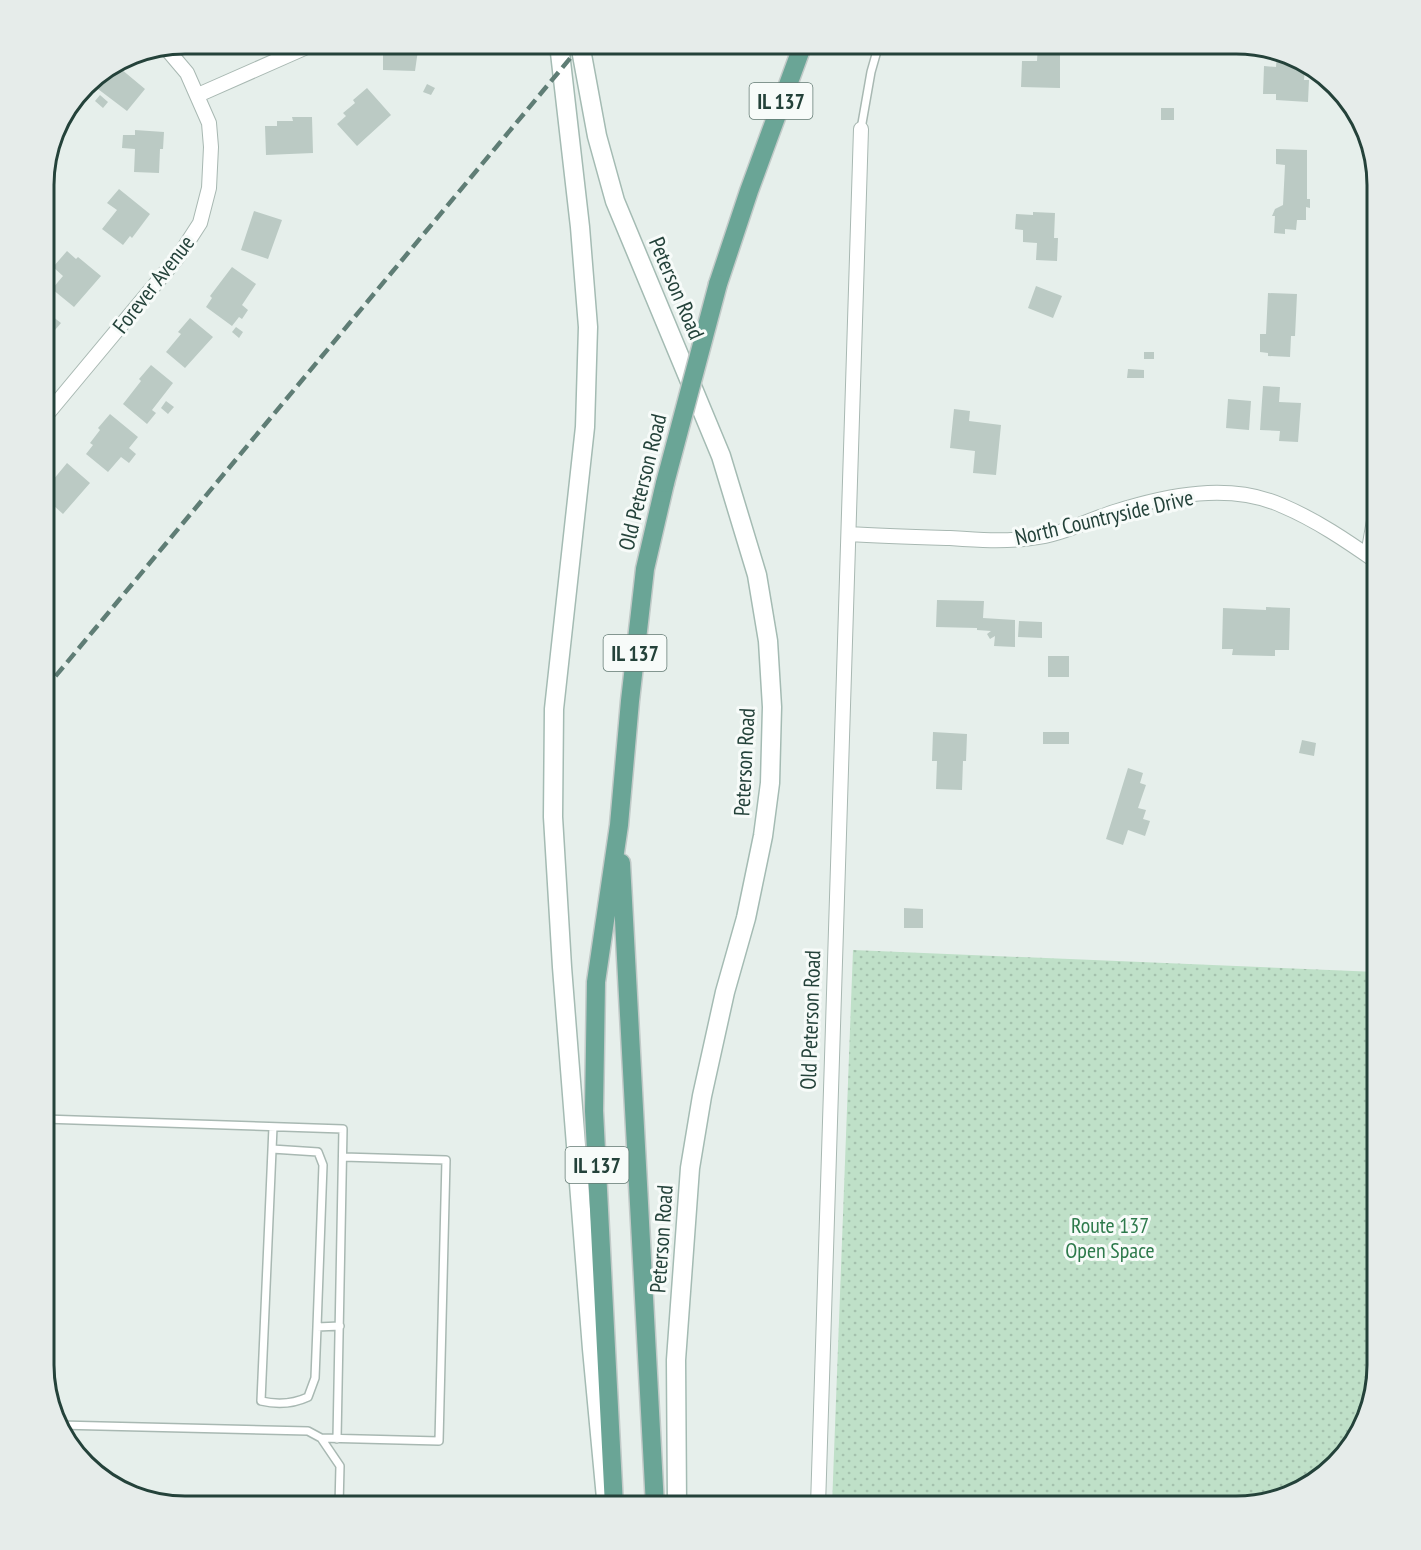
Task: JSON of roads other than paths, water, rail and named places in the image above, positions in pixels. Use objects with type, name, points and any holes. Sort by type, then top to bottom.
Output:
[{"type":"main road","points":[[560,54],[580,226],[588,327],[585,427],[554,709],[553,817],[562,967],[605,1496]]},
{"type":"main road","name":"Peterson Road","points":[[582,54],[597,136],[615,201],[725,467],[757,575],[768,641],[772,706],[771,783],[747,918],[725,993],[702,1096],[690,1168],[676,1360],[677,1496]]},
{"type":"main road","name":"Old Peterson Road","points":[[619,825],[645,570],[665,483],[718,284],[799,54]]},
{"type":"main road","name":"Peterson Road","points":[[619,825],[654,1496]]},
{"type":"main road","name":"IL 137","points":[[613,1496],[594,1111],[596,982],[619,825]]},
{"type":"street","points":[[198,94],[290,54]]},
{"type":"street","name":"Forever Avenue","points":[[54,406],[178,257],[200,223],[209,188],[211,147],[209,123],[187,73],[172,55]]},
{"type":"street","points":[[849,534],[861,129]]},
{"type":"street","name":"North Countryside Drive","points":[[849,534],[1000,541],[1033,538],[1070,530],[1113,512],[1159,500],[1205,493],[1246,495],[1281,505],[1313,521],[1367,555]]},
{"type":"street","name":"Old Peterson Road","points":[[818,1496],[849,534]]},
{"type":"lane","points":[[861,129],[876,54]]},
{"type":"lane","points":[[54,1119],[343,1130],[337,1439]]},
{"type":"lane","points":[[272,1149],[318,1152],[323,1165],[315,1378],[308,1397],[296,1402],[274,1404],[261,1401],[272,1149],[273,1127]]},
{"type":"lane","points":[[69,1425],[308,1431],[321,1438],[439,1441],[446,1160],[343,1157]]},
{"type":"lane","points":[[317,1327],[340,1326]]},
{"type":"lane","points":[[321,1438],[340,1466],[339,1496]]},
{"type":"railway","points":[[54,678],[574,54]]},
{"type":"park label","name":"Route 137 Open Space","points":[[1110,1238]]}]
